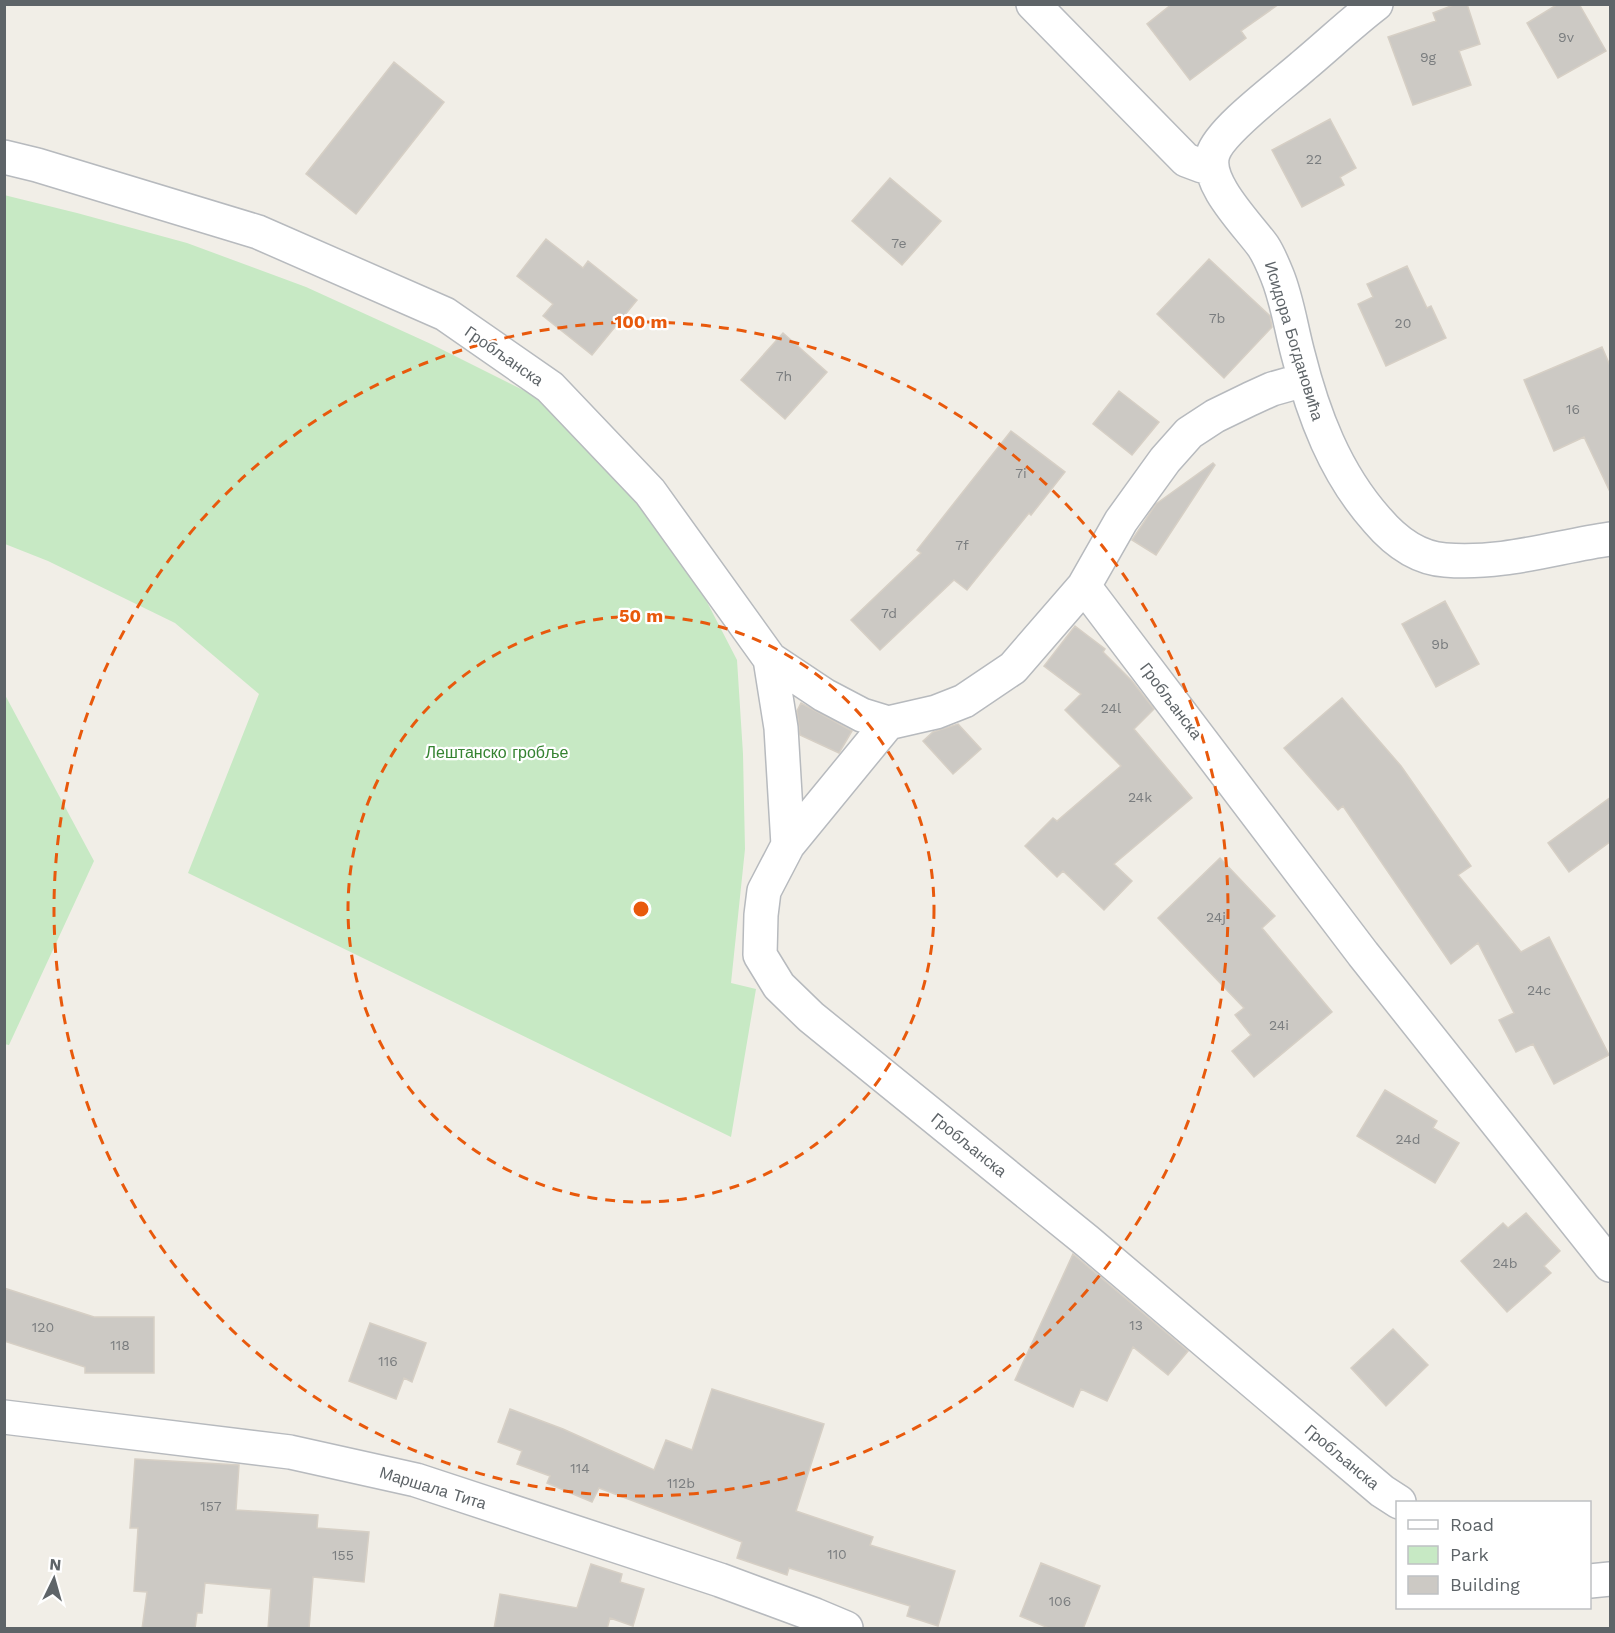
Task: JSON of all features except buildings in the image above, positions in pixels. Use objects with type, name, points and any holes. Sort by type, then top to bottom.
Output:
[{"type":"street","points":[[1033,4],[1186,160],[1202,166],[1211,166],[1216,144],[1238,123],[1376,4]]},
{"type":"street","name":"Гробљанска","points":[[4,157],[38,165],[258,232],[445,314],[550,387],[650,492],[770,659],[824,695],[862,715],[888,723],[788,845],[764,891],[760,915],[760,955],[779,986],[811,1017],[1086,1240],[1254,1384],[1396,1501]]},
{"type":"street","name":"Исидора Богдановића","points":[[1211,166],[1215,180],[1265,249],[1278,276],[1305,380],[1319,424],[1332,453],[1362,503],[1397,540],[1416,553],[1441,560],[1470,562],[1611,539]]},
{"type":"street","points":[[888,723],[936,712],[964,701],[1013,668],[1084,586],[1121,521],[1165,460],[1189,433],[1215,416],[1250,399],[1272,389],[1305,380]]},
{"type":"street","name":"Гробљанска","points":[[1084,586],[1363,954],[1611,1265]]},
{"type":"street","points":[[770,659],[781,728],[788,845]]},
{"type":"street","name":"Маршала Тита","points":[[4,1417],[290,1452],[416,1480],[720,1580],[846,1629]]},
{"type":"street","points":[[1591,1581],[1611,1579]]},
{"type":"green space","name":"Лештанско гробље","points":[[4,195],[187,243],[306,287],[431,344],[531,394],[589,441],[693,575],[737,660],[743,754],[745,849],[731,983],[756,989],[731,1137],[188,873],[259,694],[175,623],[48,561],[5,544]]},
{"type":"green space","points":[[4,693],[94,861],[9,1045],[4,1044]]}]
